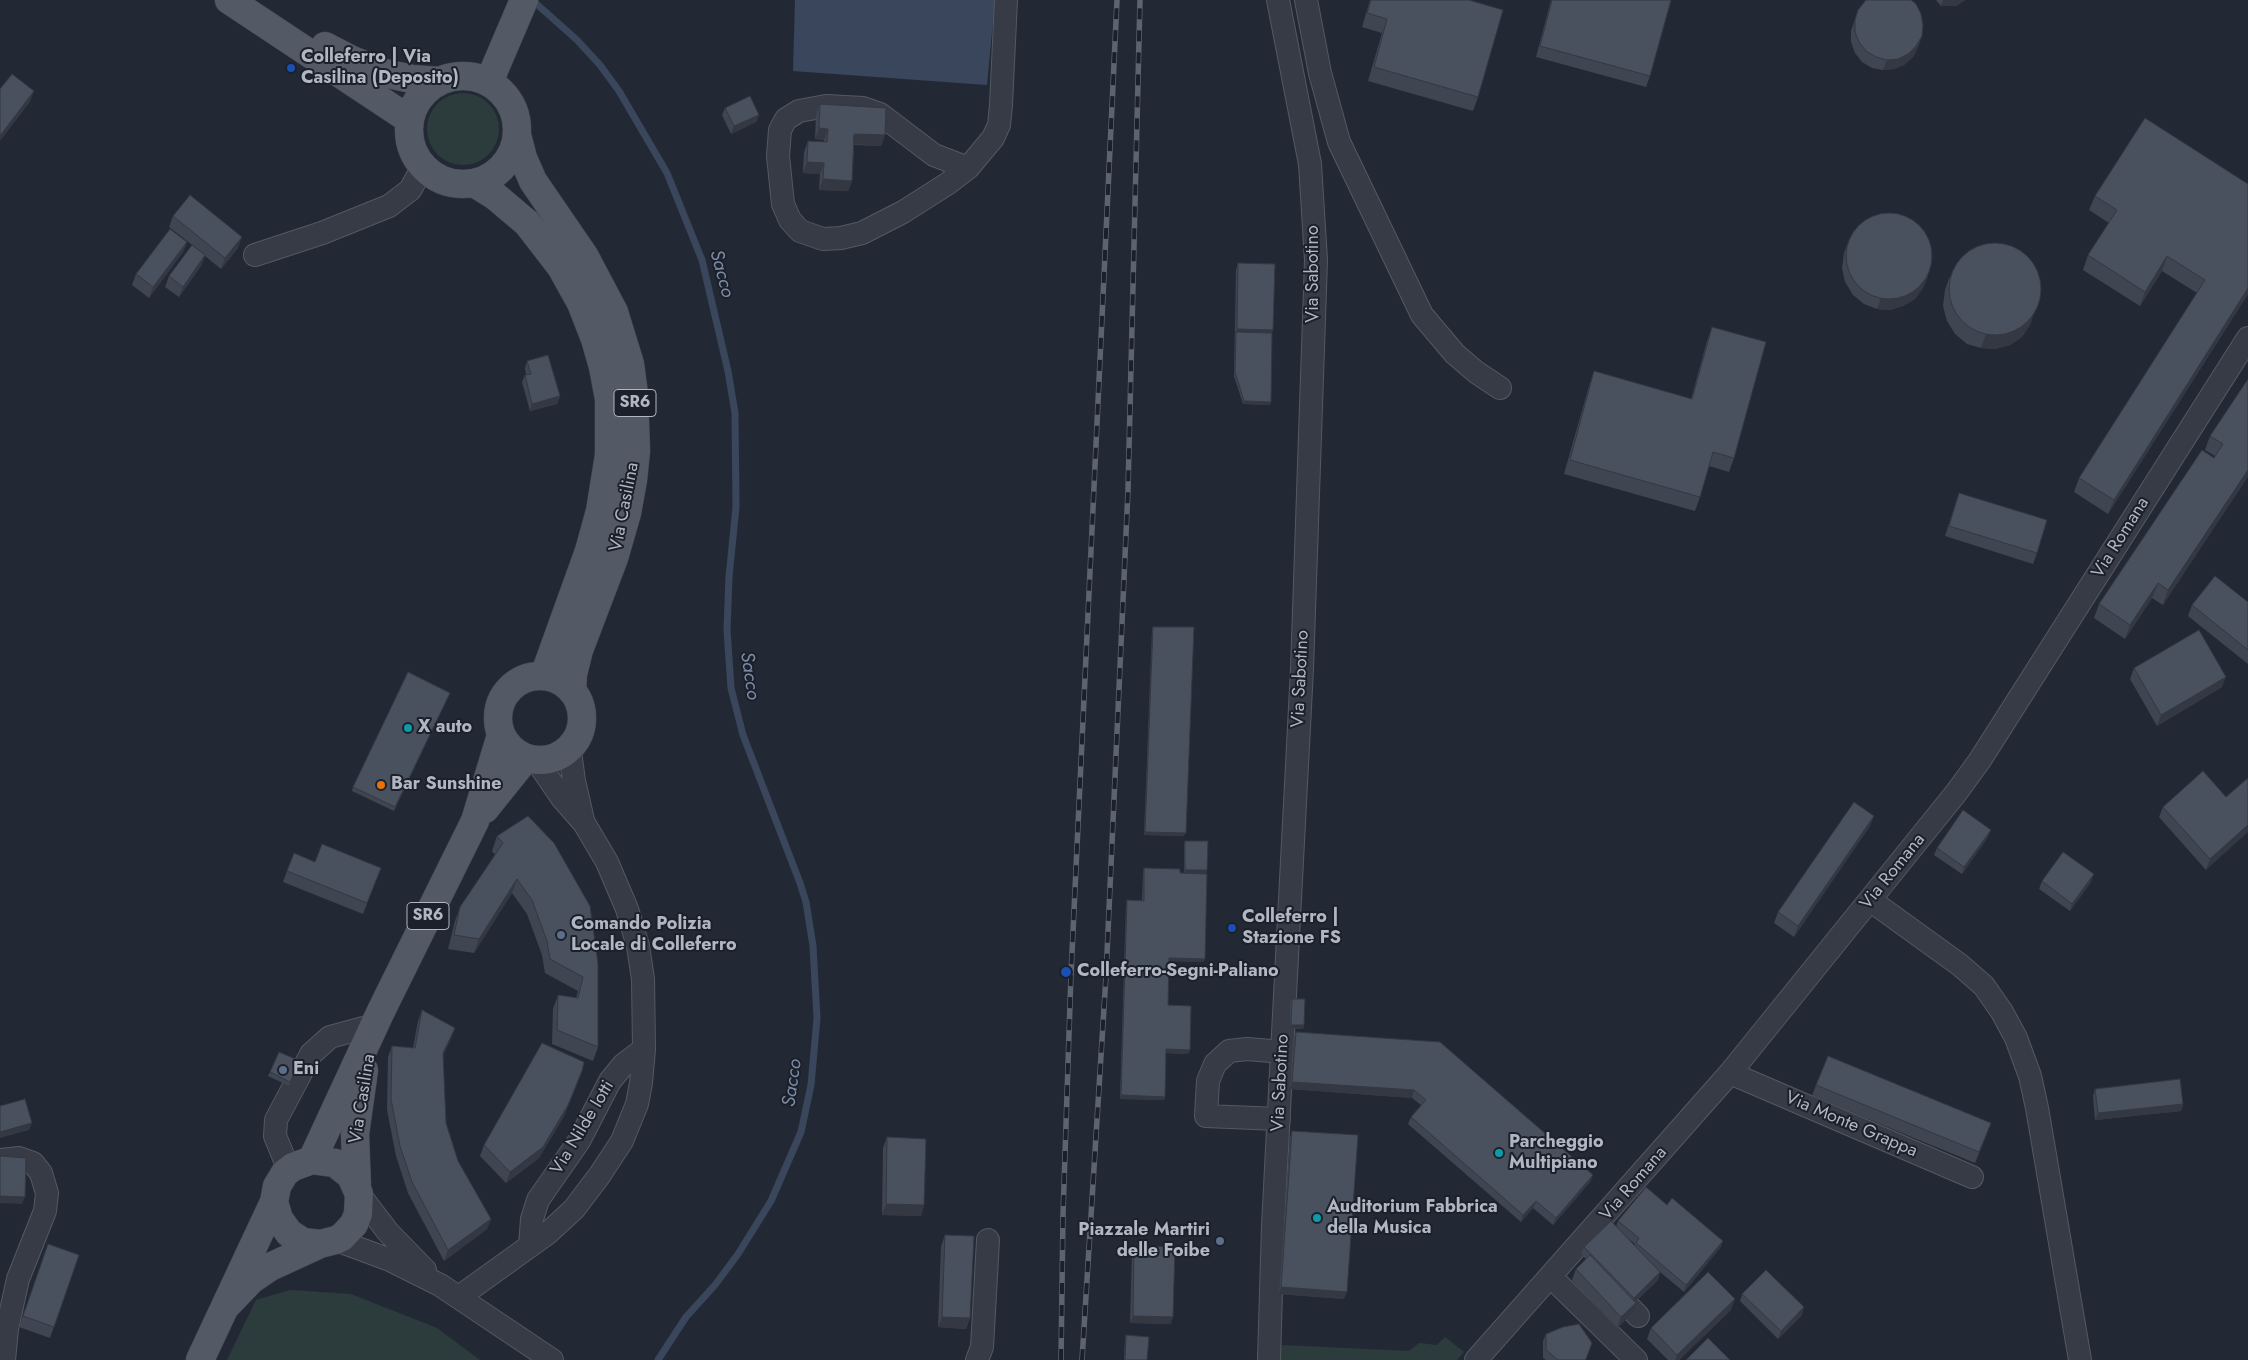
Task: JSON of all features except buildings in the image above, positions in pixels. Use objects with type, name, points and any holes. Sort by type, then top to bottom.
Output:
[{"type":"main road","points":[[229,0],[410,120]]},
{"type":"main road","points":[[252,0],[310,37],[352,60],[400,77],[439,81]]},
{"type":"main road","points":[[489,82],[524,0]]},
{"type":"main road","points":[[456,76],[473,77],[489,82],[502,92],[511,104],[516,119],[517,135],[513,152],[504,166],[490,177],[474,183],[456,184],[438,178],[423,167],[414,153],[409,137],[410,120],[415,104],[426,90],[439,81],[456,76]]},
{"type":"main road","name":"Via Casilina","points":[[517,135],[523,158],[533,181],[585,256],[614,312],[628,354],[634,394],[636,451],[627,513],[614,558],[579,650],[573,674],[572,691]]},
{"type":"main road","name":"Via Casilina","points":[[200,1360],[274,1202],[278,1186],[301,1165],[475,822],[501,735],[498,721],[499,707],[506,693],[516,683],[529,677],[544,676],[589,551],[600,511],[609,455],[609,399],[592,329],[576,293],[561,267],[527,223],[495,196],[474,183]]},
{"type":"main road","points":[[501,735],[507,745],[531,759],[556,757],[573,745],[582,724],[582,712],[572,691],[564,683],[544,676]]},
{"type":"main road","name":"Via Casilina","points":[[475,822],[531,759]]},
{"type":"main road","name":"Via Casilina","points":[[227,1305],[244,1286],[259,1274],[282,1261],[342,1237],[354,1224],[358,1214],[354,1149],[357,1112],[365,1066],[377,1018]]},
{"type":"main road","name":"Via Casilina","points":[[301,1165],[328,1161],[341,1167],[351,1176],[358,1191]]},
{"type":"main road","points":[[274,1202],[279,1219],[289,1233],[303,1242],[328,1242]]},
{"type":"street","points":[[968,168],[934,155],[885,117],[863,108],[826,106],[799,111],[786,119],[780,130],[778,156],[784,204],[795,226],[800,231],[814,237],[841,238],[874,227],[934,193],[968,168],[989,145],[999,125],[1006,0]]},
{"type":"street","name":"Via Sabotino","points":[[1269,1360],[1273,1225],[1302,669],[1316,243],[1310,164],[1278,0]]},
{"type":"street","points":[[1306,0],[1320,73],[1339,142],[1422,315],[1455,354],[1476,372],[1500,388]]},
{"type":"street","points":[[255,255],[322,233],[389,206],[410,190],[423,167]]},
{"type":"street","name":"Via Romana","points":[[1478,1359],[1551,1277],[1587,1264],[1608,1225],[1969,777],[2248,338]]},
{"type":"street","name":"Via Nilde Iotti","points":[[573,745],[570,751],[574,781],[584,823]]},
{"type":"street","name":"Via Nilde Iotti","points":[[449,1291],[530,1246],[548,1233],[574,1209],[622,1141],[637,1104],[643,1072],[643,978],[634,933],[615,880],[584,823],[531,759]]},
{"type":"street","points":[[1870,900],[1960,964],[1978,981],[2002,1012],[2016,1038],[2030,1076],[2038,1108],[2080,1360]]},
{"type":"street","points":[[301,1165],[275,1136],[276,1120],[311,1054],[330,1037],[377,1018]]},
{"type":"street","name":"Via Nilde Iotti","points":[[530,1246],[532,1219],[538,1200],[579,1141],[610,1081],[624,1064],[644,1049]]},
{"type":"street","points":[[1279,1119],[1206,1116],[1208,1081],[1215,1064],[1229,1052],[1247,1049],[1282,1052]]},
{"type":"street","name":"Via Monte Grappa","points":[[1730,1073],[1972,1177]]},
{"type":"street","points":[[0,1160],[19,1158],[33,1163],[41,1173],[47,1193],[45,1211],[18,1279],[7,1329],[4,1360]]},
{"type":"street","points":[[358,1191],[388,1232],[449,1291],[529,1353],[552,1360]]},
{"type":"street","points":[[977,1360],[982,1346],[988,1240]]},
{"type":"street","points":[[328,1242],[390,1260],[449,1291]]},
{"type":"street","points":[[1587,1264],[1638,1316]]},
{"type":"street","points":[[1551,1277],[1636,1360]]},
{"type":"shaded area","points":[[463,93],[483,99],[493,109],[499,129],[493,149],[483,159],[463,165],[443,159],[433,149],[427,129],[433,109],[443,99]]},
{"type":"shaded area","points":[[290,1290],[351,1294],[437,1328],[480,1360],[227,1360],[256,1300]]},
{"type":"shaded area","points":[[1445,1337],[1464,1352],[1457,1360],[1281,1360],[1281,1345],[1409,1351],[1419,1343],[1437,1345]]},
{"type":"water","points":[[795,0],[995,0],[987,85],[793,71]]},
{"type":"waterway","name":"Sacco","points":[[532,0],[577,40],[600,65],[619,91],[667,173],[702,260],[728,371],[735,413],[736,507],[729,577],[727,630],[731,688],[743,735],[800,883],[806,902],[813,946],[817,1018],[811,1085],[801,1132],[771,1201],[738,1254],[715,1285],[686,1317],[658,1360]]},
{"type":"railway","points":[[1061,1360],[1063,1215],[1071,974],[1117,0]]},
{"type":"railway","points":[[1082,1360],[1106,976],[1128,490],[1140,0]]},
{"type":"place","name":"Colleferro | Via Casilina (Deposito)","points":[[291,68]]},
{"type":"place","name":"X auto","points":[[408,728]]},
{"type":"place","name":"Bar Sunshine","points":[[381,785]]},
{"type":"place","name":"Colleferro | Stazione FS","points":[[1232,928]]},
{"type":"place","name":"Comando Polizia Locale di Colleferro","points":[[561,935]]},
{"type":"place","name":"Colleferro-Segni-Paliano","points":[[1066,972]]},
{"type":"place","name":"Eni","points":[[283,1070]]},
{"type":"place","name":"Parcheggio Multipiano","points":[[1499,1153]]},
{"type":"place","name":"Auditorium Fabbrica della Musica","points":[[1317,1218]]},
{"type":"place","name":"Piazzale Martiri delle Foibe","points":[[1220,1241]]}]
